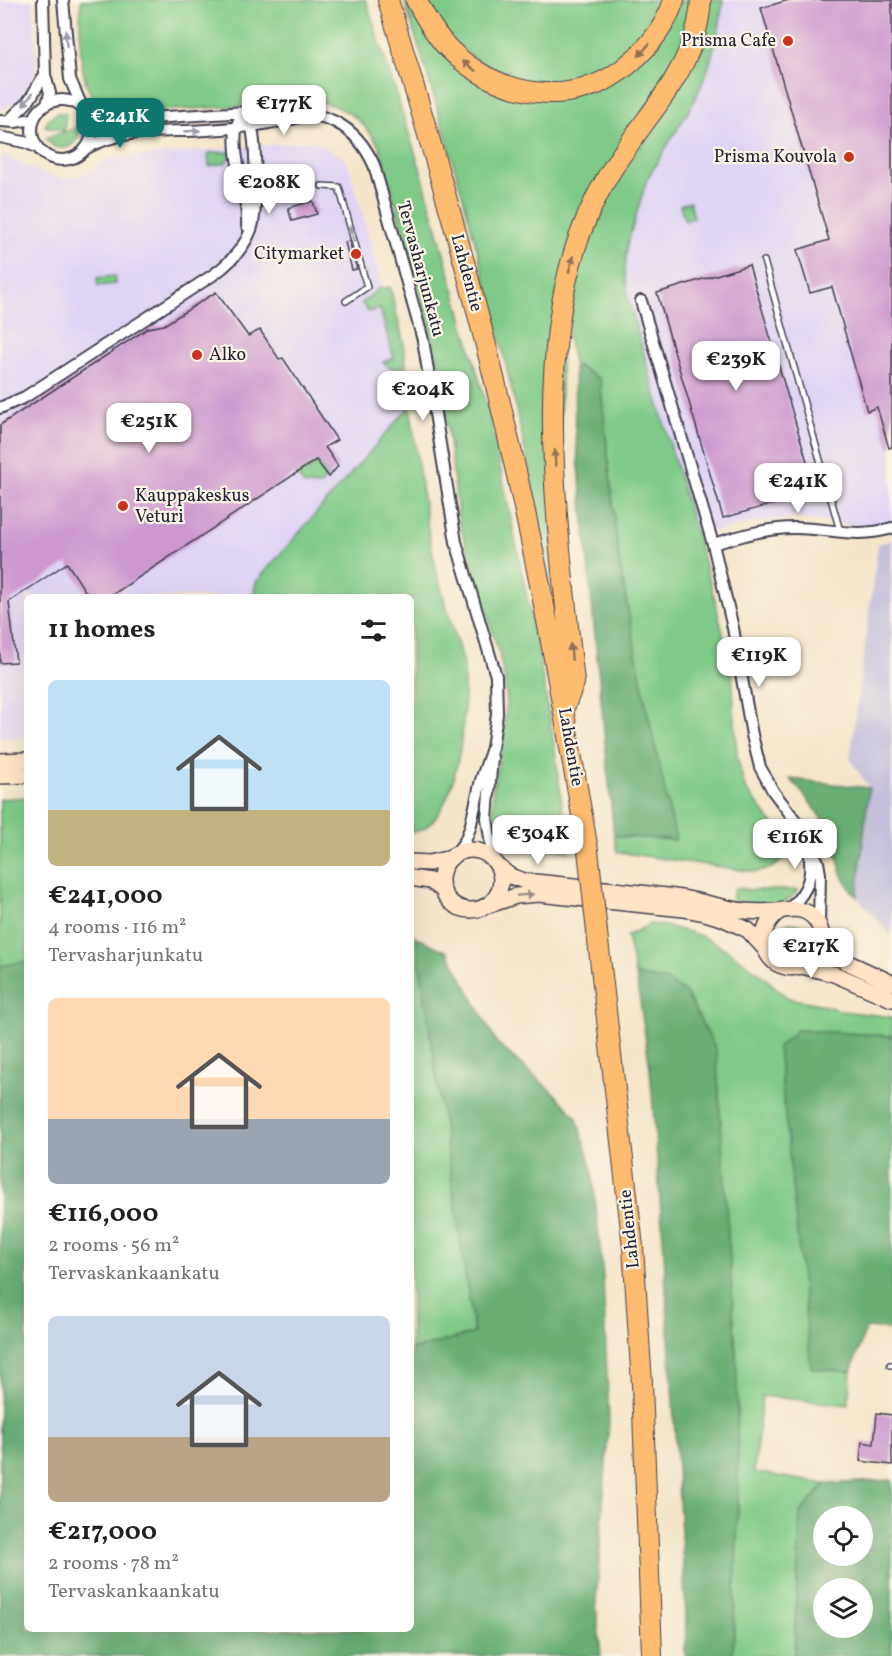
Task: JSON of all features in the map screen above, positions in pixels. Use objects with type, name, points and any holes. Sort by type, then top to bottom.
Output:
[{"type":"highway","name":"Lahdentie","points":[[388,0],[448,205],[498,396],[564,708],[588,850],[633,1247],[642,1384],[652,1656]]},
{"type":"highway","points":[[416,0],[447,47],[468,66],[491,80],[512,88],[550,94],[581,90],[605,81],[625,68],[656,35],[674,0]]},
{"type":"highway","points":[[564,708],[574,683],[556,496],[553,406],[565,287],[580,235],[600,190],[683,64],[693,40],[701,0]]},
{"type":"street","points":[[43,0],[45,75],[50,93],[47,104]]},
{"type":"street","points":[[63,0],[70,79],[92,131],[86,149]]},
{"type":"street","points":[[4,121],[27,104],[37,84],[45,75]]},
{"type":"street","points":[[37,147],[32,129],[34,119],[47,104],[66,101],[85,111]]},
{"type":"street","name":"Tervasharjunkatu","points":[[85,111],[99,118],[134,119],[279,110],[311,114],[328,118],[348,129],[370,156],[378,176],[423,340],[456,542],[496,676],[497,714],[487,818],[496,862]]},
{"type":"street","points":[[0,408],[25,397],[213,275],[230,263],[239,253],[250,231],[255,212],[252,126],[243,112]]},
{"type":"street","points":[[243,112],[235,128],[248,219],[244,242]]},
{"type":"street","points":[[0,137],[24,142],[37,147],[51,159],[60,160],[70,159],[106,138],[123,134],[235,128],[270,124],[311,114]]},
{"type":"street","points":[[4,121],[34,119]]},
{"type":"street","points":[[641,301],[713,544],[733,628],[760,767],[773,790],[804,832],[819,868],[819,925],[822,942],[815,956],[802,966]]},
{"type":"street","points":[[713,544],[774,529],[798,528],[863,534],[892,528]]},
{"type":"street","name":"Tervasharjunkatu","points":[[453,855],[465,841],[470,828],[481,780],[492,748]]},
{"type":"street","points":[[0,761],[24,760]]},
{"type":"street","points":[[0,776],[24,775]]},
{"type":"street","points":[[766,950],[763,943],[768,921],[785,910],[806,889],[809,877],[809,850],[804,832]]},
{"type":"street","points":[[414,862],[429,863],[462,850],[473,849],[483,852],[510,876],[524,881],[675,897],[746,911],[807,912],[819,925]]},
{"type":"street","points":[[453,855],[445,863],[441,873],[442,889],[450,903],[458,908],[469,911],[516,896],[538,894],[684,909],[722,918],[748,930],[777,963],[834,974],[892,999]]},
{"type":"street","points":[[489,905],[501,888],[501,877],[496,862]]},
{"type":"street","points":[[414,878],[430,881],[442,889]]},
{"type":"street","points":[[822,942],[840,959],[892,983]]},
{"type":"lane","points":[[322,186],[339,187],[367,287],[346,301]]},
{"type":"lane","points":[[764,261],[840,532]]},
{"type":"shaded area","points":[[0,0],[33,0],[36,62],[34,75],[25,93],[17,101],[0,110]]},
{"type":"shaded area","points":[[723,0],[892,0],[892,522],[872,528],[798,518],[755,522],[697,535],[628,299],[625,271],[627,245],[647,179],[694,102],[708,69],[719,29]]},
{"type":"shaded area","name":"Kauppakeskus Veturi","points":[[313,141],[343,157],[350,168],[382,286],[410,406],[256,582],[254,594],[24,594],[24,736],[0,738],[0,155],[40,173],[65,179],[88,173],[107,159]]},
{"type":"shaded area","points":[[892,540],[892,936],[857,897],[869,788],[850,759],[878,544]]},
{"type":"green space","points":[[81,0],[366,0],[420,168],[490,418],[537,645],[555,750],[568,852],[538,845],[528,846],[505,826],[492,823],[493,788],[507,703],[505,681],[499,653],[459,521],[441,377],[433,340],[379,145],[356,118],[322,102],[134,112],[106,109],[96,101],[84,76],[80,44]]},
{"type":"green space","points":[[404,0],[407,0],[459,70],[596,92],[681,0],[693,0],[684,41],[563,267],[557,596],[554,597],[512,389],[484,277],[454,165]]},
{"type":"green space","points":[[424,0],[666,0],[658,18],[629,54],[593,77],[544,87],[492,72],[452,41]]},
{"type":"green space","points":[[709,0],[723,0],[719,29],[708,69],[694,102],[647,179],[627,245],[625,271],[628,299],[715,600],[732,672],[737,756],[745,788],[781,834],[786,854],[773,867],[755,872],[617,852],[614,836],[675,840],[646,706],[619,561],[600,380],[577,365],[574,369],[568,335],[579,262],[591,227],[613,185],[659,119]]},
{"type":"green space","points":[[57,113],[66,113],[64,131],[45,126],[49,119]]},
{"type":"green space","points":[[79,127],[76,140],[66,148],[54,147],[46,138]]},
{"type":"green space","points":[[230,152],[225,163],[209,166],[208,153]]},
{"type":"green space","points":[[690,202],[694,218],[685,221],[680,205]]},
{"type":"green space","points":[[115,276],[115,284],[98,286],[97,278]]},
{"type":"green space","points":[[390,287],[404,344],[406,366],[396,369],[383,362],[394,358],[380,309],[368,312],[362,303],[378,289]]},
{"type":"green space","points":[[577,366],[600,379],[619,561],[646,706],[676,840],[614,836],[575,427],[574,369]]},
{"type":"green space","points":[[410,406],[431,544],[439,583],[462,659],[464,684],[462,735],[458,762],[451,788],[441,810],[428,825],[414,832],[414,594],[254,594],[256,582]]},
{"type":"green space","points":[[317,462],[327,477],[320,486],[304,485],[297,475]]},
{"type":"green space","points":[[790,779],[869,788],[857,897],[842,874],[833,842],[825,825],[812,804]]},
{"type":"green space","points":[[24,797],[24,963],[0,967],[0,799]]},
{"type":"green space","points":[[735,888],[798,890],[784,902],[758,907],[732,899]]},
{"type":"green space","points":[[791,923],[803,928],[808,940],[803,952],[791,957],[779,952],[774,940],[779,928]]},
{"type":"green space","points":[[650,924],[699,935],[724,948],[758,972],[788,998],[842,1011],[892,1017],[892,1036],[797,1030],[812,1368],[851,1372],[848,1405],[762,1396],[754,1472],[825,1484],[800,1514],[794,1656],[733,1656],[738,1501],[667,981],[635,975],[627,936]]},
{"type":"green space","points":[[414,935],[416,937],[474,1333],[414,1349]]},
{"type":"green space","points":[[416,937],[448,952],[497,1043],[556,1095],[577,1118],[592,1170],[603,1276],[609,1422],[596,1603],[601,1656],[0,1656],[0,966],[24,962],[24,1632],[414,1632],[414,1349],[474,1333]]},
{"type":"green space","points":[[636,975],[667,981],[686,993],[716,1049],[737,1367],[738,1501],[733,1656],[685,1656],[686,1615],[663,1239],[650,1069]]},
{"type":"green space","points":[[797,1030],[892,1036],[892,1330],[866,1328],[851,1372],[811,1368],[778,1047]]},
{"type":"green space","points":[[892,1480],[892,1656],[794,1656],[800,1513],[825,1484]]},
{"type":"building","name":"Prisma Kouvola","points":[[789,0],[892,0],[892,447],[889,448],[877,407],[867,411],[832,287],[810,293],[797,250],[829,240],[761,8]]},
{"type":"building","points":[[313,201],[317,214],[292,221],[288,208]]},
{"type":"building","points":[[349,241],[357,269],[352,270],[345,242]]},
{"type":"building","points":[[749,265],[816,492],[723,518],[657,293]]},
{"type":"building","name":"Kauppakeskus Veturi","points":[[216,292],[248,336],[260,330],[279,359],[283,358],[337,440],[325,447],[338,466],[329,477],[316,460],[114,594],[87,594],[67,563],[9,602],[16,662],[0,663],[0,425],[148,328],[164,325]]},
{"type":"building","points":[[877,1413],[892,1415],[892,1465],[860,1461],[862,1442],[874,1444]]},
{"type":"place","name":"Prisma Cafe","points":[[788,41]]},
{"type":"place","name":"Prisma Kouvola","points":[[849,157]]},
{"type":"place","name":"Citymarket","points":[[356,254]]},
{"type":"place","name":"Alko","points":[[197,355]]},
{"type":"place","name":"Kauppakeskus Veturi","points":[[123,506]]}]
